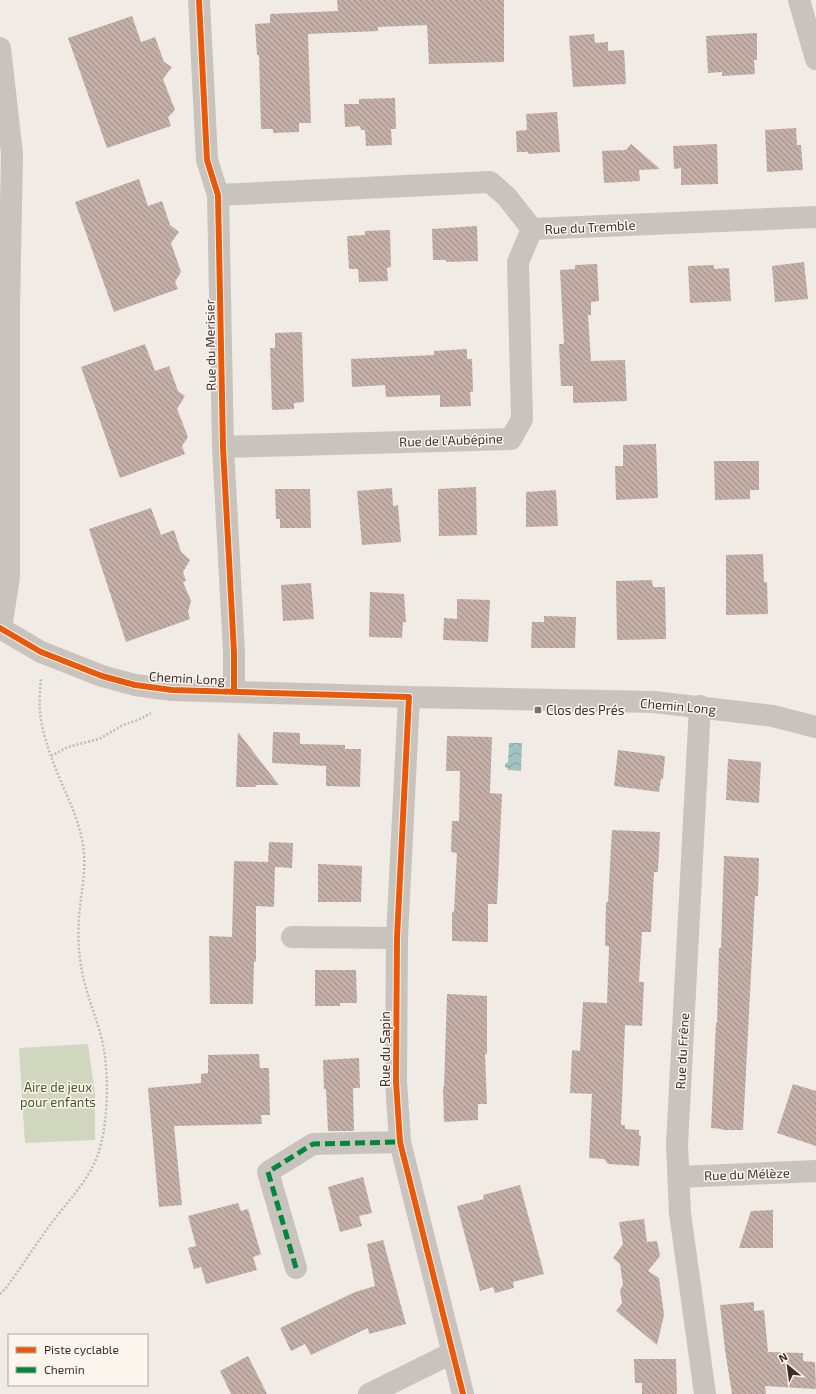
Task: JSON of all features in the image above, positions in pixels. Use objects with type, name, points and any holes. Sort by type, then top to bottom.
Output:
[{"type":"street","name":"Rue du Merisier","points":[[199,0],[207,160],[218,195],[223,447],[234,652],[234,692]]},
{"type":"street","points":[[799,0],[816,59]]},
{"type":"street","points":[[0,48],[12,154],[9,310],[9,577],[0,628]]},
{"type":"street","name":"Rue du Tremble","points":[[218,195],[490,182],[507,197],[532,229],[816,217]]},
{"type":"street","name":"Rue de l'Aubépine","points":[[223,447],[511,439],[522,419],[518,262],[532,229]]},
{"type":"street","name":"Chemin Long","points":[[0,628],[41,652],[102,676],[135,685],[172,690],[654,702],[700,706],[773,716],[816,727]]},
{"type":"street","name":"Rue du Sapin","points":[[410,697],[397,938],[396,1081],[400,1142],[462,1394]]},
{"type":"street","name":"Rue du Frêne","points":[[700,706],[678,1145],[680,1214],[705,1394]]},
{"type":"street","points":[[292,937],[397,938]]},
{"type":"street","points":[[296,1268],[268,1172],[313,1144],[400,1142]]},
{"type":"street","name":"Rue du Mélèze","points":[[679,1177],[816,1172]]},
{"type":"street","points":[[369,1394],[452,1353]]},
{"type":"path","points":[[0,1294],[15,1276],[45,1232],[89,1173],[97,1157],[102,1140],[106,1109],[107,1078],[104,1050],[98,1022],[86,986],[81,965],[79,943],[79,916],[85,869],[84,845],[75,811],[51,756],[44,732],[40,712],[41,652]]},
{"type":"path","points":[[51,756],[68,747],[99,739],[123,725],[152,713]]},
{"type":"green space","name":"Aire de jeux pour enfants","points":[[88,1044],[95,1094],[95,1140],[25,1143],[19,1048]]},
{"type":"water","points":[[509,743],[522,743],[521,771],[507,770],[508,768],[505,767],[505,764],[508,762]]},
{"type":"building","points":[[337,0],[504,0],[504,62],[429,64],[427,25],[378,27],[378,31],[308,34],[311,123],[299,123],[299,132],[273,133],[273,129],[261,129],[259,55],[257,55],[255,24],[270,23],[270,14],[338,11]]},
{"type":"building","points":[[132,16],[141,42],[155,37],[164,62],[172,67],[163,79],[175,110],[168,117],[171,126],[107,148],[68,38]]},
{"type":"building","points":[[757,33],[757,60],[754,60],[755,74],[722,76],[722,72],[708,73],[706,36]]},
{"type":"building","points":[[594,34],[595,43],[608,42],[608,51],[624,50],[626,84],[573,87],[569,36]]},
{"type":"building","points":[[395,98],[396,129],[391,129],[392,145],[366,146],[365,130],[361,130],[360,126],[345,127],[344,104],[359,104],[359,99]]},
{"type":"building","points":[[557,112],[560,152],[528,154],[528,152],[517,152],[516,131],[527,130],[526,114]]},
{"type":"building","points":[[796,128],[797,145],[801,145],[803,170],[767,172],[765,130]]},
{"type":"building","points":[[631,144],[660,169],[639,170],[640,181],[604,183],[602,151],[626,150]]},
{"type":"building","points":[[717,144],[718,184],[681,185],[681,168],[674,169],[673,146]]},
{"type":"building","points":[[139,179],[148,206],[162,201],[170,225],[179,232],[171,243],[181,272],[175,282],[178,289],[114,312],[75,202]]},
{"type":"building","points":[[477,226],[478,261],[447,262],[446,260],[433,260],[432,229]]},
{"type":"building","points":[[390,230],[391,267],[387,268],[388,281],[359,282],[358,269],[349,269],[347,236],[365,235],[365,231]]},
{"type":"building","points":[[804,262],[808,299],[775,302],[772,266]]},
{"type":"building","points":[[597,264],[599,301],[591,302],[591,315],[588,315],[591,361],[625,360],[627,401],[573,403],[573,386],[561,386],[559,344],[564,344],[560,270],[575,269],[575,265]]},
{"type":"building","points":[[714,265],[714,269],[729,268],[731,301],[690,303],[688,266]]},
{"type":"building","points":[[302,332],[304,402],[294,403],[294,409],[272,410],[270,348],[275,348],[275,333]]},
{"type":"building","points":[[145,344],[155,371],[169,366],[178,391],[185,396],[177,409],[188,437],[182,446],[185,454],[120,478],[81,367]]},
{"type":"building","points":[[467,349],[467,359],[472,359],[473,392],[470,392],[471,406],[440,407],[440,395],[386,397],[385,385],[352,387],[351,359],[434,355],[434,351]]},
{"type":"building","points":[[656,444],[658,498],[616,500],[615,466],[623,466],[623,445]]},
{"type":"building","points":[[714,461],[759,461],[759,490],[750,490],[750,499],[715,500]]},
{"type":"building","points":[[476,487],[477,535],[439,536],[438,489]]},
{"type":"building","points":[[392,488],[393,506],[398,505],[401,542],[362,545],[357,491]]},
{"type":"building","points":[[275,489],[310,489],[311,528],[280,528],[280,519],[276,519]]},
{"type":"building","points":[[556,490],[558,526],[526,527],[526,492]]},
{"type":"building","points":[[151,508],[161,535],[174,530],[181,552],[190,560],[183,572],[186,581],[183,582],[191,601],[188,612],[190,619],[126,642],[89,529]]},
{"type":"building","points":[[763,554],[764,582],[767,582],[768,614],[726,615],[726,555]]},
{"type":"building","points":[[652,580],[653,587],[665,587],[666,639],[617,640],[616,581]]},
{"type":"building","points":[[311,583],[314,619],[283,621],[281,585]]},
{"type":"building","points":[[370,592],[404,594],[406,622],[403,622],[402,638],[369,637]]},
{"type":"building","points":[[457,599],[490,600],[488,642],[443,640],[444,618],[457,619]]},
{"type":"building","points":[[544,616],[576,617],[575,648],[531,648],[532,622],[544,622]]},
{"type":"building","points":[[238,732],[279,785],[236,787]]},
{"type":"building","points":[[273,732],[300,733],[300,744],[345,745],[345,749],[361,749],[360,787],[326,786],[326,766],[272,763]]},
{"type":"building","points":[[447,736],[492,737],[490,793],[502,794],[497,904],[488,904],[488,942],[452,941],[452,912],[454,912],[457,853],[451,852],[452,821],[459,821],[460,771],[446,771]]},
{"type":"building","points":[[618,750],[665,756],[663,779],[661,779],[659,792],[614,786]]},
{"type":"building","points":[[728,759],[761,762],[759,803],[726,800]]},
{"type":"building","points":[[612,830],[660,832],[658,872],[654,872],[651,932],[642,932],[639,982],[644,982],[642,1026],[625,1025],[621,1125],[625,1125],[625,1129],[639,1130],[639,1135],[641,1136],[639,1166],[608,1164],[604,1159],[589,1158],[592,1094],[570,1093],[572,1050],[580,1051],[583,1002],[607,1003],[609,946],[605,946],[606,902],[608,902]]},
{"type":"building","points":[[269,842],[293,843],[292,868],[275,867],[274,907],[256,906],[256,962],[254,961],[253,1004],[210,1004],[209,936],[232,937],[234,861],[268,862]]},
{"type":"building","points":[[724,856],[759,858],[758,896],[755,896],[743,1130],[722,1130],[711,1128],[717,1023],[719,948],[721,948]]},
{"type":"building","points":[[318,864],[362,866],[361,902],[318,902]]},
{"type":"building","points":[[315,970],[356,970],[357,1003],[340,1003],[340,1006],[315,1006]]},
{"type":"building","points":[[447,994],[487,996],[487,1054],[485,1054],[487,1104],[478,1104],[478,1120],[444,1122],[443,1087]]},
{"type":"building","points":[[259,1054],[260,1068],[269,1068],[270,1115],[261,1115],[262,1124],[174,1126],[182,1205],[159,1207],[148,1088],[201,1083],[201,1074],[208,1073],[208,1055]]},
{"type":"building","points":[[359,1058],[360,1088],[353,1088],[354,1131],[328,1131],[323,1060]]},
{"type":"building","points":[[793,1084],[816,1091],[816,1146],[777,1133]]},
{"type":"building","points":[[363,1177],[372,1213],[359,1216],[362,1226],[340,1232],[328,1187]]},
{"type":"building","points":[[520,1185],[544,1274],[513,1282],[514,1288],[495,1293],[493,1287],[480,1291],[457,1206],[484,1199],[483,1195]]},
{"type":"building","points":[[238,1203],[241,1211],[248,1209],[261,1254],[253,1257],[257,1270],[206,1284],[201,1267],[194,1269],[188,1248],[196,1246],[188,1216]]},
{"type":"building","points":[[773,1210],[773,1248],[739,1248],[751,1211]]},
{"type":"building","points":[[644,1219],[647,1242],[657,1241],[660,1256],[648,1271],[659,1278],[664,1315],[657,1345],[616,1311],[622,1303],[620,1290],[623,1285],[620,1264],[613,1258],[623,1244],[619,1222]]},
{"type":"building","points":[[383,1240],[406,1324],[369,1334],[368,1328],[311,1355],[305,1344],[291,1351],[280,1328],[355,1292],[375,1286],[367,1244]]},
{"type":"building","points":[[754,1302],[754,1311],[764,1310],[768,1352],[803,1353],[803,1361],[815,1362],[816,1389],[765,1386],[766,1394],[732,1394],[720,1305]]},
{"type":"building","points":[[248,1356],[267,1394],[231,1394],[220,1371]]},
{"type":"building","points":[[634,1359],[676,1359],[677,1394],[642,1394],[642,1383],[635,1383]]},
{"type":"marked path","points":[[296,1268],[268,1172],[313,1144],[400,1142]]},
{"type":"cycle path","points":[[199,0],[207,160],[218,195],[223,447],[234,652],[234,692]]},
{"type":"cycle path","points":[[0,628],[41,652],[102,676],[135,685],[172,690],[409,697],[397,938],[396,1081],[400,1142],[463,1394]]},
{"type":"place","name":"Clos des Prés","points":[[538,710]]}]
